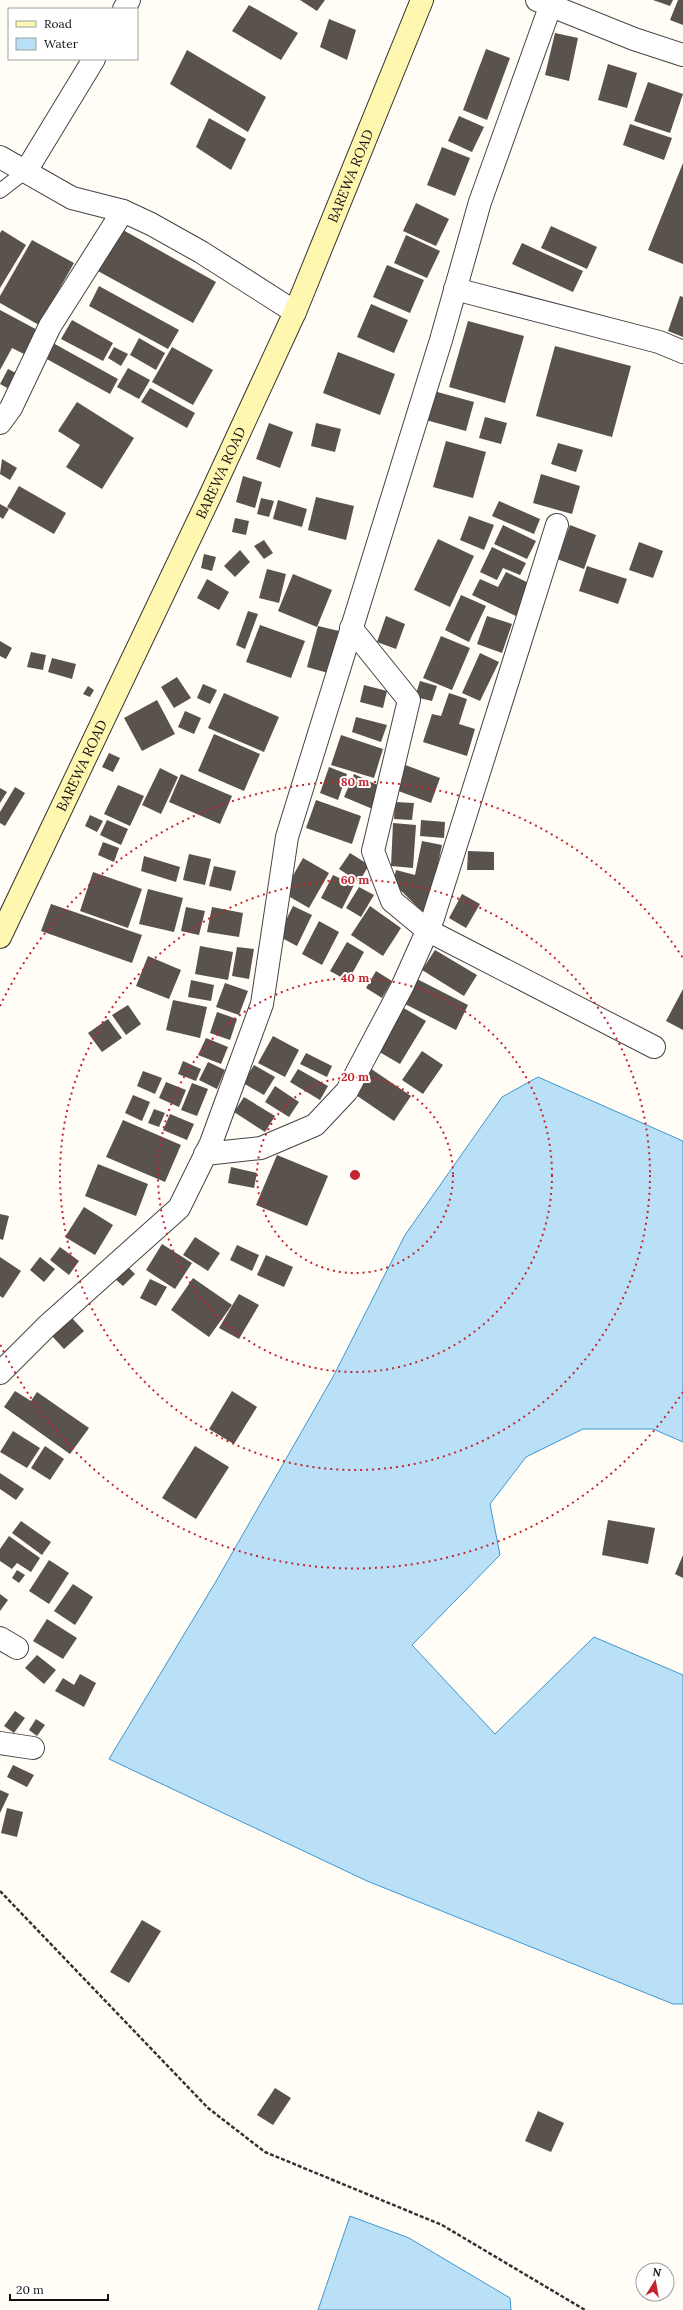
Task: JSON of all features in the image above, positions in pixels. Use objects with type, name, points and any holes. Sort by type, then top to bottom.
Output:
[{"type":"main road","name":"BAREWA ROAD","points":[[0,937],[210,496],[294,312],[422,0]]},
{"type":"street","points":[[0,1373],[47,1326],[179,1208],[205,1154],[262,1004],[287,838],[456,289],[480,202],[543,3],[683,55]]},
{"type":"street","points":[[26,171],[93,60]]},
{"type":"street","points":[[0,157],[72,198],[123,211],[151,224],[201,252],[294,312]]},
{"type":"street","points":[[0,423],[11,408],[50,326],[123,211]]},
{"type":"street","points":[[456,289],[659,342],[683,352]]},
{"type":"street","points":[[205,1154],[261,1148],[315,1125],[347,1091],[403,985],[427,930],[557,525]]},
{"type":"street","points":[[351,628],[409,700],[373,851],[392,901],[427,930],[654,1047]]},
{"type":"street","points":[[0,1743],[33,1748]]},
{"type":"lane","points":[[0,191],[26,171]]},
{"type":"path","points":[[0,1891],[208,2108],[265,2152],[442,2226],[585,2310]]},
{"type":"water","points":[[538,1077],[683,1141],[683,1442],[653,1429],[583,1429],[526,1457],[490,1504],[500,1555],[412,1645],[495,1734],[594,1637],[683,1675],[683,2004],[673,2004],[367,1881],[109,1759],[215,1583],[334,1375],[405,1235],[502,1097]]},
{"type":"water","points":[[350,2216],[409,2238],[510,2298],[511,2310],[318,2310]]},
{"type":"building","points":[[300,0],[325,0],[317,11]]},
{"type":"building","points":[[653,0],[673,0],[670,6]]},
{"type":"building","points":[[678,0],[683,0],[683,25],[670,20]]},
{"type":"building","points":[[249,5],[298,33],[281,60],[232,31]]},
{"type":"building","points":[[329,19],[356,30],[347,60],[320,47]]},
{"type":"building","points":[[555,33],[578,38],[569,81],[545,75]]},
{"type":"building","points":[[486,49],[510,58],[487,120],[463,110]]},
{"type":"building","points":[[187,50],[266,97],[248,132],[170,84]]},
{"type":"building","points":[[608,64],[637,73],[627,108],[598,100]]},
{"type":"building","points":[[648,82],[683,94],[670,133],[634,121]]},
{"type":"building","points":[[459,116],[484,127],[472,152],[448,141]]},
{"type":"building","points":[[209,118],[246,139],[231,170],[196,147]]},
{"type":"building","points":[[630,124],[672,138],[664,160],[623,145]]},
{"type":"building","points":[[442,147],[470,158],[455,196],[427,185]]},
{"type":"building","points":[[683,163],[683,264],[648,250]]},
{"type":"building","points":[[416,203],[449,219],[436,246],[403,231]]},
{"type":"building","points":[[551,226],[597,247],[587,269],[541,248]]},
{"type":"building","points":[[2,230],[26,245],[0,288],[0,233]]},
{"type":"building","points":[[123,230],[216,282],[193,323],[96,270]]},
{"type":"building","points":[[406,235],[440,251],[427,278],[394,263]]},
{"type":"building","points":[[32,240],[74,263],[39,325],[0,303],[0,296]]},
{"type":"building","points":[[522,243],[583,271],[573,292],[512,264]]},
{"type":"building","points":[[387,265],[424,280],[410,313],[373,297]]},
{"type":"building","points":[[99,286],[179,330],[168,349],[89,306]]},
{"type":"building","points":[[680,296],[683,297],[683,337],[668,331]]},
{"type":"building","points":[[371,304],[408,320],[394,353],[357,337]]},
{"type":"building","points":[[0,310],[43,333],[30,357],[12,348],[0,370]]},
{"type":"building","points":[[72,320],[113,343],[103,361],[61,339]]},
{"type":"building","points":[[468,321],[524,336],[505,403],[449,387]]},
{"type":"building","points":[[139,338],[165,353],[156,370],[130,355]]},
{"type":"building","points":[[53,343],[118,379],[110,394],[45,358]]},
{"type":"building","points":[[555,346],[631,366],[612,437],[536,416]]},
{"type":"building","points":[[114,347],[128,354],[121,366],[108,358]]},
{"type":"building","points":[[172,347],[213,370],[193,405],[152,382]]},
{"type":"building","points":[[338,352],[395,374],[380,415],[323,393]]},
{"type":"building","points":[[128,368],[150,380],[139,399],[117,387]]},
{"type":"building","points":[[8,369],[20,375],[11,390],[0,384]]},
{"type":"building","points":[[150,388],[195,413],[187,428],[141,402]]},
{"type":"building","points":[[430,390],[474,402],[466,431],[422,419]]},
{"type":"building","points":[[77,402],[134,438],[102,489],[66,467],[80,445],[58,431]]},
{"type":"building","points":[[485,417],[507,423],[501,444],[479,438]]},
{"type":"building","points":[[269,423],[293,432],[280,468],[256,459]]},
{"type":"building","points":[[316,423],[341,429],[335,452],[311,446]]},
{"type":"building","points":[[446,441],[486,452],[473,498],[433,487]]},
{"type":"building","points":[[558,443],[583,450],[576,472],[551,464]]},
{"type":"building","points":[[2,459],[17,468],[10,480],[0,474]]},
{"type":"building","points":[[541,474],[580,486],[572,514],[533,503]]},
{"type":"building","points":[[243,476],[262,482],[255,508],[236,502]]},
{"type":"building","points":[[19,486],[66,513],[54,534],[7,507]]},
{"type":"building","points":[[316,497],[354,506],[346,540],[308,530]]},
{"type":"building","points":[[261,498],[274,501],[269,517],[257,514]]},
{"type":"building","points":[[278,500],[307,509],[302,527],[273,519]]},
{"type":"building","points":[[499,501],[540,519],[534,534],[492,516]]},
{"type":"building","points":[[0,504],[9,509],[3,519],[0,517]]},
{"type":"building","points":[[469,516],[494,525],[484,550],[460,540]]},
{"type":"building","points":[[235,518],[249,521],[246,535],[232,532]]},
{"type":"building","points":[[503,525],[536,541],[527,559],[494,544]]},
{"type":"building","points":[[570,525],[596,535],[584,569],[557,559]]},
{"type":"building","points":[[438,539],[474,556],[450,607],[414,590]]},
{"type":"building","points":[[264,540],[273,553],[264,559],[254,546]]},
{"type":"building","points":[[639,542],[663,551],[653,578],[629,570]]},
{"type":"building","points":[[492,547],[526,563],[520,575],[503,568],[497,580],[480,572]]},
{"type":"building","points":[[240,550],[250,562],[235,577],[224,566]]},
{"type":"building","points":[[204,554],[216,557],[212,571],[201,568]]},
{"type":"building","points":[[587,566],[627,579],[618,604],[579,591]]},
{"type":"building","points":[[267,569],[286,574],[279,603],[259,598]]},
{"type":"building","points":[[506,572],[533,585],[518,617],[472,595],[480,579],[498,587]]},
{"type":"building","points":[[293,574],[332,590],[317,627],[278,611]]},
{"type":"building","points":[[207,579],[229,592],[219,610],[197,598]]},
{"type":"building","points":[[461,595],[486,606],[469,642],[445,630]]},
{"type":"building","points":[[248,611],[258,614],[245,649],[236,645]]},
{"type":"building","points":[[386,616],[405,624],[396,649],[377,642]]},
{"type":"building","points":[[487,616],[512,624],[502,653],[477,644]]},
{"type":"building","points":[[260,625],[305,641],[291,678],[246,662]]},
{"type":"building","points":[[318,626],[339,631],[328,673],[307,667]]},
{"type":"building","points":[[441,636],[470,648],[452,690],[423,678]]},
{"type":"building","points":[[0,641],[12,648],[6,659],[0,656]]},
{"type":"building","points":[[31,652],[46,655],[43,670],[27,667]]},
{"type":"building","points":[[480,653],[499,662],[480,701],[462,693]]},
{"type":"building","points":[[52,658],[76,664],[72,679],[48,672]]},
{"type":"building","points":[[177,677],[191,698],[174,708],[161,687]]},
{"type":"building","points":[[420,681],[437,686],[432,701],[415,697]]},
{"type":"building","points":[[203,684],[217,690],[210,704],[197,698]]},
{"type":"building","points":[[364,685],[387,691],[383,708],[360,702]]},
{"type":"building","points":[[88,686],[94,690],[90,697],[83,694]]},
{"type":"building","points":[[224,693],[279,717],[264,752],[208,728]]},
{"type":"building","points":[[449,693],[467,699],[459,724],[475,729],[467,756],[423,742],[432,714],[441,716]]},
{"type":"building","points":[[157,700],[175,734],[142,751],[124,718]]},
{"type":"building","points":[[185,711],[201,718],[194,734],[178,727]]},
{"type":"building","points":[[356,717],[387,725],[381,742],[352,732]]},
{"type":"building","points":[[214,734],[260,754],[244,791],[198,771]]},
{"type":"building","points":[[341,735],[383,749],[374,778],[331,765]]},
{"type":"building","points":[[109,753],[120,758],[113,772],[102,767]]},
{"type":"building","points":[[400,763],[440,778],[431,803],[390,788]]},
{"type":"building","points":[[329,767],[347,774],[338,800],[320,793]]},
{"type":"building","points":[[160,768],[178,777],[161,814],[142,805]]},
{"type":"building","points":[[181,774],[232,796],[220,824],[169,802]]},
{"type":"building","points":[[354,774],[384,788],[375,810],[344,797]]},
{"type":"building","points":[[118,785],[144,796],[130,826],[104,814]]},
{"type":"building","points":[[15,787],[25,793],[5,826],[0,823],[0,812]]},
{"type":"building","points":[[0,788],[7,792],[0,803]]},
{"type":"building","points":[[316,800],[361,816],[352,844],[306,828]]},
{"type":"building","points":[[395,802],[414,803],[412,820],[394,819]]},
{"type":"building","points":[[90,815],[103,821],[97,832],[85,826]]},
{"type":"building","points":[[107,820],[128,829],[121,845],[100,835]]},
{"type":"building","points":[[421,820],[445,822],[444,838],[420,836]]},
{"type":"building","points":[[393,823],[416,825],[413,868],[391,866]]},
{"type":"building","points":[[422,841],[442,845],[427,916],[393,883],[396,870],[415,875]]},
{"type":"building","points":[[103,842],[119,848],[114,862],[98,855]]},
{"type":"building","points":[[468,851],[494,852],[494,870],[467,870]]},
{"type":"building","points":[[350,853],[369,865],[359,882],[339,869]]},
{"type":"building","points":[[189,854],[211,859],[205,885],[183,880]]},
{"type":"building","points":[[144,856],[180,867],[176,882],[141,871]]},
{"type":"building","points":[[303,858],[329,873],[309,908],[283,893]]},
{"type":"building","points":[[214,866],[236,871],[231,891],[209,886]]},
{"type":"building","points":[[93,872],[142,889],[128,928],[80,911]]},
{"type":"building","points":[[333,875],[354,885],[342,909],[321,898]]},
{"type":"building","points":[[359,887],[374,895],[361,917],[346,908]]},
{"type":"building","points":[[148,889],[183,898],[174,932],[139,924]]},
{"type":"building","points":[[462,894],[480,904],[466,928],[449,918]]},
{"type":"building","points":[[51,904],[142,935],[132,963],[41,931]]},
{"type":"building","points":[[293,906],[312,915],[297,946],[278,936]]},
{"type":"building","points":[[370,906],[401,928],[383,956],[351,935]]},
{"type":"building","points":[[186,907],[205,911],[199,935],[181,931]]},
{"type":"building","points":[[212,907],[243,913],[239,937],[207,932]]},
{"type":"building","points":[[319,921],[339,932],[322,965],[302,954]]},
{"type":"building","points":[[347,942],[364,952],[348,981],[330,971]]},
{"type":"building","points":[[200,946],[233,952],[228,980],[195,974]]},
{"type":"building","points":[[237,947],[254,949],[249,979],[232,976]]},
{"type":"building","points":[[435,950],[477,975],[464,996],[422,970]]},
{"type":"building","points":[[148,956],[181,970],[169,999],[136,986]]},
{"type":"building","points":[[376,971],[392,981],[382,998],[366,988]]},
{"type":"building","points":[[417,979],[468,1005],[456,1030],[405,1004]]},
{"type":"building","points":[[191,980],[214,985],[211,1001],[188,997]]},
{"type":"building","points":[[225,983],[248,991],[239,1015],[216,1007]]},
{"type":"building","points":[[683,989],[683,1030],[666,1021]]},
{"type":"building","points":[[173,1000],[207,1007],[200,1038],[166,1030]]},
{"type":"building","points":[[128,1005],[141,1024],[126,1035],[112,1015]]},
{"type":"building","points":[[402,1007],[426,1021],[400,1064],[376,1050]]},
{"type":"building","points":[[217,1012],[237,1019],[230,1040],[210,1033]]},
{"type":"building","points":[[108,1019],[122,1038],[102,1052],[88,1033]]},
{"type":"building","points":[[273,1036],[299,1050],[285,1077],[258,1063]]},
{"type":"building","points":[[206,1038],[228,1047],[221,1064],[198,1055]]},
{"type":"building","points":[[422,1051],[443,1065],[423,1094],[402,1080]]},
{"type":"building","points":[[306,1053],[332,1066],[327,1077],[300,1064]]},
{"type":"building","points":[[183,1061],[201,1069],[196,1081],[178,1074]]},
{"type":"building","points":[[208,1062],[225,1070],[217,1089],[199,1080]]},
{"type":"building","points":[[254,1065],[275,1077],[264,1095],[243,1083]]},
{"type":"building","points":[[367,1066],[411,1096],[394,1121],[350,1091]]},
{"type":"building","points":[[298,1069],[328,1086],[320,1100],[290,1082]]},
{"type":"building","points":[[143,1071],[162,1078],[155,1094],[137,1086]]},
{"type":"building","points":[[166,1082],[186,1090],[179,1107],[159,1098]]},
{"type":"building","points":[[192,1083],[208,1089],[197,1116],[181,1110]]},
{"type":"building","points":[[275,1086],[299,1102],[289,1117],[265,1102]]},
{"type":"building","points":[[133,1095],[150,1102],[142,1121],[125,1113]]},
{"type":"building","points":[[244,1097],[275,1116],[265,1132],[234,1112]]},
{"type":"building","points":[[154,1109],[165,1113],[159,1127],[148,1123]]},
{"type":"building","points":[[170,1114],[194,1124],[187,1140],[163,1130]]},
{"type":"building","points":[[123,1120],[181,1145],[165,1182],[106,1157]]},
{"type":"building","points":[[277,1155],[328,1176],[307,1226],[256,1205]]},
{"type":"building","points":[[98,1164],[148,1184],[136,1216],[85,1196]]},
{"type":"building","points":[[231,1167],[257,1173],[254,1188],[228,1183]]},
{"type":"building","points":[[84,1207],[113,1225],[95,1255],[65,1237]]},
{"type":"building","points":[[0,1214],[9,1216],[3,1240],[0,1239]]},
{"type":"building","points":[[195,1237],[220,1253],[208,1271],[183,1255]]},
{"type":"building","points":[[162,1244],[192,1263],[175,1289],[146,1270]]},
{"type":"building","points":[[237,1245],[259,1255],[252,1271],[230,1260]]},
{"type":"building","points":[[60,1247],[79,1261],[69,1275],[50,1260]]},
{"type":"building","points":[[266,1255],[293,1267],[284,1287],[257,1275]]},
{"type":"building","points":[[0,1257],[21,1271],[3,1298],[0,1296]]},
{"type":"building","points":[[40,1257],[55,1269],[44,1282],[30,1270]]},
{"type":"building","points":[[127,1266],[135,1274],[123,1286],[114,1278]]},
{"type":"building","points":[[193,1278],[232,1305],[209,1337],[171,1310]]},
{"type":"building","points":[[150,1279],[167,1287],[156,1306],[140,1298]]},
{"type":"building","points":[[239,1294],[259,1305],[239,1339],[219,1328]]},
{"type":"building","points":[[71,1317],[84,1331],[64,1349],[51,1335]]},
{"type":"building","points":[[15,1391],[31,1401],[37,1392],[89,1428],[70,1454],[4,1407]]},
{"type":"building","points":[[232,1391],[257,1407],[234,1444],[209,1429]]},
{"type":"building","points":[[13,1431],[40,1448],[27,1468],[0,1452]]},
{"type":"building","points":[[45,1446],[64,1459],[50,1480],[31,1468]]},
{"type":"building","points":[[195,1446],[229,1467],[196,1519],[162,1498]]},
{"type":"building","points":[[0,1473],[24,1489],[16,1500],[0,1489]]},
{"type":"building","points":[[608,1520],[655,1528],[648,1564],[602,1555]]},
{"type":"building","points":[[21,1521],[51,1542],[42,1555],[12,1533]]},
{"type":"building","points":[[9,1536],[40,1558],[31,1572],[17,1563],[12,1569],[0,1561],[0,1549]]},
{"type":"building","points":[[683,1555],[683,1578],[675,1574]]},
{"type":"building","points":[[49,1560],[69,1573],[49,1604],[29,1591]]},
{"type":"building","points":[[17,1570],[25,1575],[19,1583],[12,1578]]},
{"type":"building","points":[[73,1584],[93,1597],[75,1625],[54,1611]]},
{"type":"building","points":[[0,1594],[8,1600],[0,1611]]},
{"type":"building","points":[[47,1619],[77,1638],[63,1659],[33,1641]]},
{"type":"building","points":[[37,1655],[56,1670],[44,1684],[25,1668]]},
{"type":"building","points":[[80,1674],[96,1683],[84,1707],[55,1691],[63,1678],[74,1685]]},
{"type":"building","points":[[15,1711],[25,1718],[14,1733],[4,1726]]},
{"type":"building","points":[[36,1719],[45,1725],[37,1736],[29,1730]]},
{"type":"building","points":[[13,1765],[34,1775],[27,1787],[7,1777]]},
{"type":"building","points":[[0,1790],[9,1794],[0,1813]]},
{"type":"building","points":[[7,1808],[23,1812],[17,1837],[1,1833]]},
{"type":"building","points":[[142,1920],[161,1931],[129,1983],[110,1972]]},
{"type":"building","points":[[275,2088],[291,2098],[273,2125],[257,2115]]},
{"type":"building","points":[[538,2111],[564,2123],[551,2152],[525,2141]]}]
